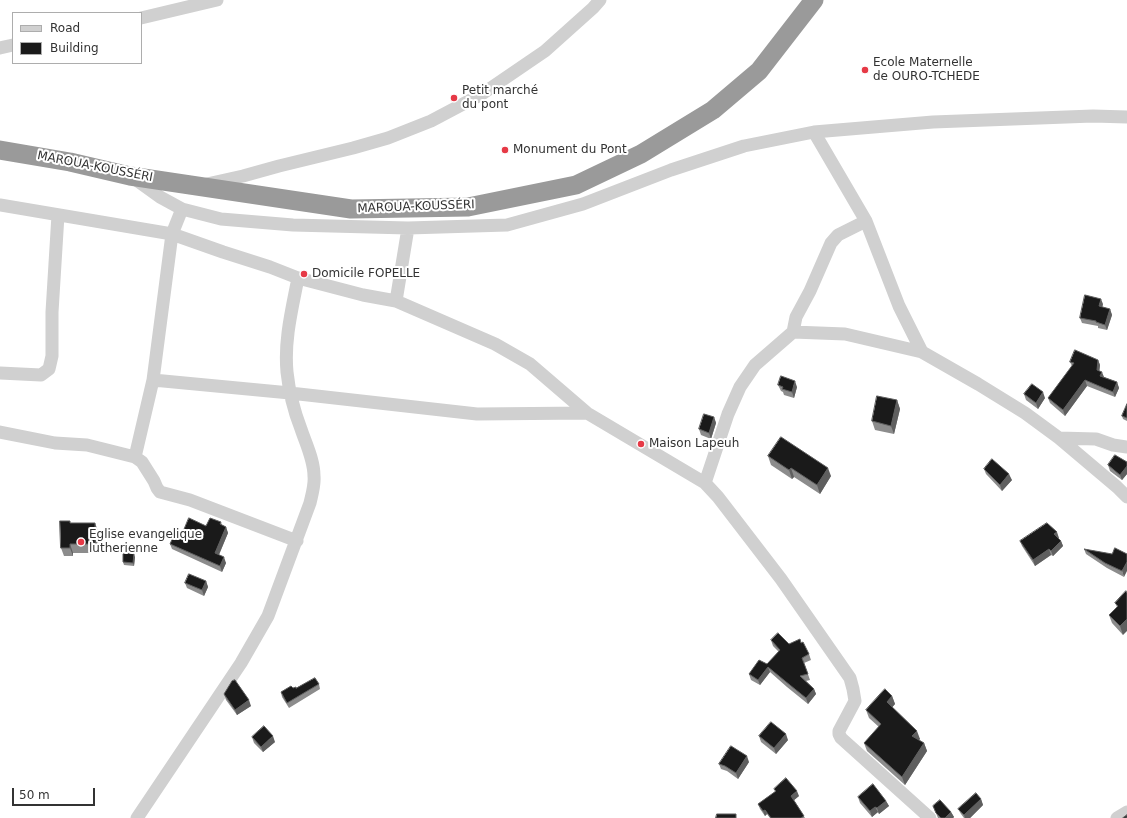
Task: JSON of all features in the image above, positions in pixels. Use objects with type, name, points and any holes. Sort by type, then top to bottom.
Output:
[{"type":"highway","name":"MAROUA-KOUSSÉRI","points":[[0,150],[70,162],[130,176],[352,209],[468,207],[576,184],[641,154],[713,110],[759,71],[814,0]]},
{"type":"street","points":[[142,18],[217,0]]},
{"type":"street","points":[[200,186],[353,148],[388,138],[431,121],[482,94],[545,51],[600,0]]},
{"type":"street","points":[[0,48],[12,45]]},
{"type":"street","points":[[130,176],[160,197],[182,209],[221,218],[292,225],[408,228],[507,225],[583,204],[671,170],[744,146],[814,132],[933,122],[1093,116],[1127,117]]},
{"type":"street","points":[[814,132],[866,221],[898,306],[922,352]]},
{"type":"street","points":[[0,205],[172,234],[298,278],[396,302],[495,344],[530,364],[587,413],[705,483],[718,497],[781,579],[850,678],[854,689],[855,701],[839,731],[841,738],[930,818]]},
{"type":"street","points":[[134,457],[153,380],[172,234],[182,209]]},
{"type":"street","points":[[0,373],[41,375],[49,369],[52,356],[52,312],[58,215]]},
{"type":"street","points":[[705,483],[728,414],[740,387],[755,365],[793,332],[796,317],[810,291],[831,243],[838,235],[866,221]]},
{"type":"street","points":[[396,302],[408,228]]},
{"type":"street","points":[[137,818],[241,663],[268,616],[297,541],[313,491],[314,476],[312,462],[290,393],[287,373],[287,345],[290,318],[298,278]]},
{"type":"street","points":[[793,332],[845,334],[922,352],[1019,408],[1059,438],[1127,497]]},
{"type":"street","points":[[153,380],[290,393],[477,414],[587,413]]},
{"type":"street","points":[[0,432],[55,443],[86,445],[134,457],[142,462],[154,481],[156,488],[160,492],[190,500],[297,541]]},
{"type":"street","points":[[1059,438],[1096,439],[1127,447]]},
{"type":"street","points":[[1117,818],[1127,812]]},
{"type":"building","points":[[1085,295],[1101,299],[1099,306],[1110,309],[1105,325],[1096,321],[1080,318]]},
{"type":"building","points":[[1075,350],[1098,360],[1097,370],[1102,372],[1100,376],[1117,382],[1113,392],[1085,380],[1063,410],[1048,398],[1074,363],[1070,362]]},
{"type":"building","points":[[781,376],[795,381],[792,392],[782,389],[783,387],[778,385]]},
{"type":"building","points":[[1032,384],[1043,392],[1036,403],[1024,394]]},
{"type":"building","points":[[877,396],[897,400],[891,426],[872,421]]},
{"type":"building","points":[[1127,404],[1127,418],[1122,416]]},
{"type":"building","points":[[704,414],[714,417],[709,433],[699,429]]},
{"type":"building","points":[[781,437],[828,468],[817,485],[791,468],[789,470],[768,456]]},
{"type":"building","points":[[1115,455],[1127,462],[1127,466],[1120,475],[1108,465]]},
{"type":"building","points":[[992,459],[1009,474],[1000,485],[984,469]]},
{"type":"building","points":[[189,518],[206,526],[210,518],[221,522],[220,524],[226,527],[215,553],[224,557],[220,566],[170,544],[174,535],[180,538]]},
{"type":"building","points":[[60,521],[70,521],[70,523],[95,523],[95,544],[70,544],[70,548],[61,548]]},
{"type":"building","points":[[1047,523],[1057,532],[1054,534],[1061,541],[1051,551],[1049,549],[1033,560],[1020,541]]},
{"type":"building","points":[[1115,548],[1127,554],[1127,562],[1122,571],[1105,563],[1084,549],[1112,554]]},
{"type":"building","points":[[123,554],[134,554],[133,563],[123,562]]},
{"type":"building","points":[[189,574],[206,581],[202,590],[185,583]]},
{"type":"building","points":[[1126,591],[1127,619],[1120,626],[1109,615],[1118,606],[1115,603]]},
{"type":"building","points":[[778,633],[789,644],[800,639],[801,643],[803,642],[809,654],[802,658],[808,674],[800,676],[814,689],[806,698],[768,667],[758,680],[749,674],[759,660],[767,664],[780,650],[771,640]]},
{"type":"building","points":[[315,678],[319,684],[287,703],[281,692],[291,686],[296,688]]},
{"type":"building","points":[[235,680],[249,700],[235,710],[224,694],[232,681]]},
{"type":"building","points":[[885,689],[892,696],[887,702],[917,731],[912,736],[924,743],[902,777],[864,743],[881,724],[866,710]]},
{"type":"building","points":[[771,722],[786,734],[774,748],[759,736]]},
{"type":"building","points":[[264,726],[273,736],[261,747],[252,737]]},
{"type":"building","points":[[731,746],[747,756],[736,773],[719,764]]},
{"type":"building","points":[[786,778],[797,791],[791,796],[804,816],[801,818],[771,818],[758,804],[776,791],[774,789]]},
{"type":"building","points":[[873,784],[886,801],[870,811],[858,797]]},
{"type":"building","points":[[976,793],[981,799],[964,815],[958,809]]},
{"type":"building","points":[[940,800],[951,812],[945,818],[941,818],[936,813],[933,806]]},
{"type":"building","points":[[717,814],[736,814],[736,818],[716,818]]},
{"type":"place","name":"Ecole Maternelle de OURO-TCHEDE","points":[[865,70]]},
{"type":"place","name":"Petit marché du pont","points":[[454,98]]},
{"type":"place","name":"Monument du Pont","points":[[505,150]]},
{"type":"place","name":"Domicile FOPELLE","points":[[304,274]]},
{"type":"place","name":"Maison Lapeuh","points":[[641,444]]},
{"type":"place","name":"Eglise evangelique lutherienne","points":[[81,542]]}]
